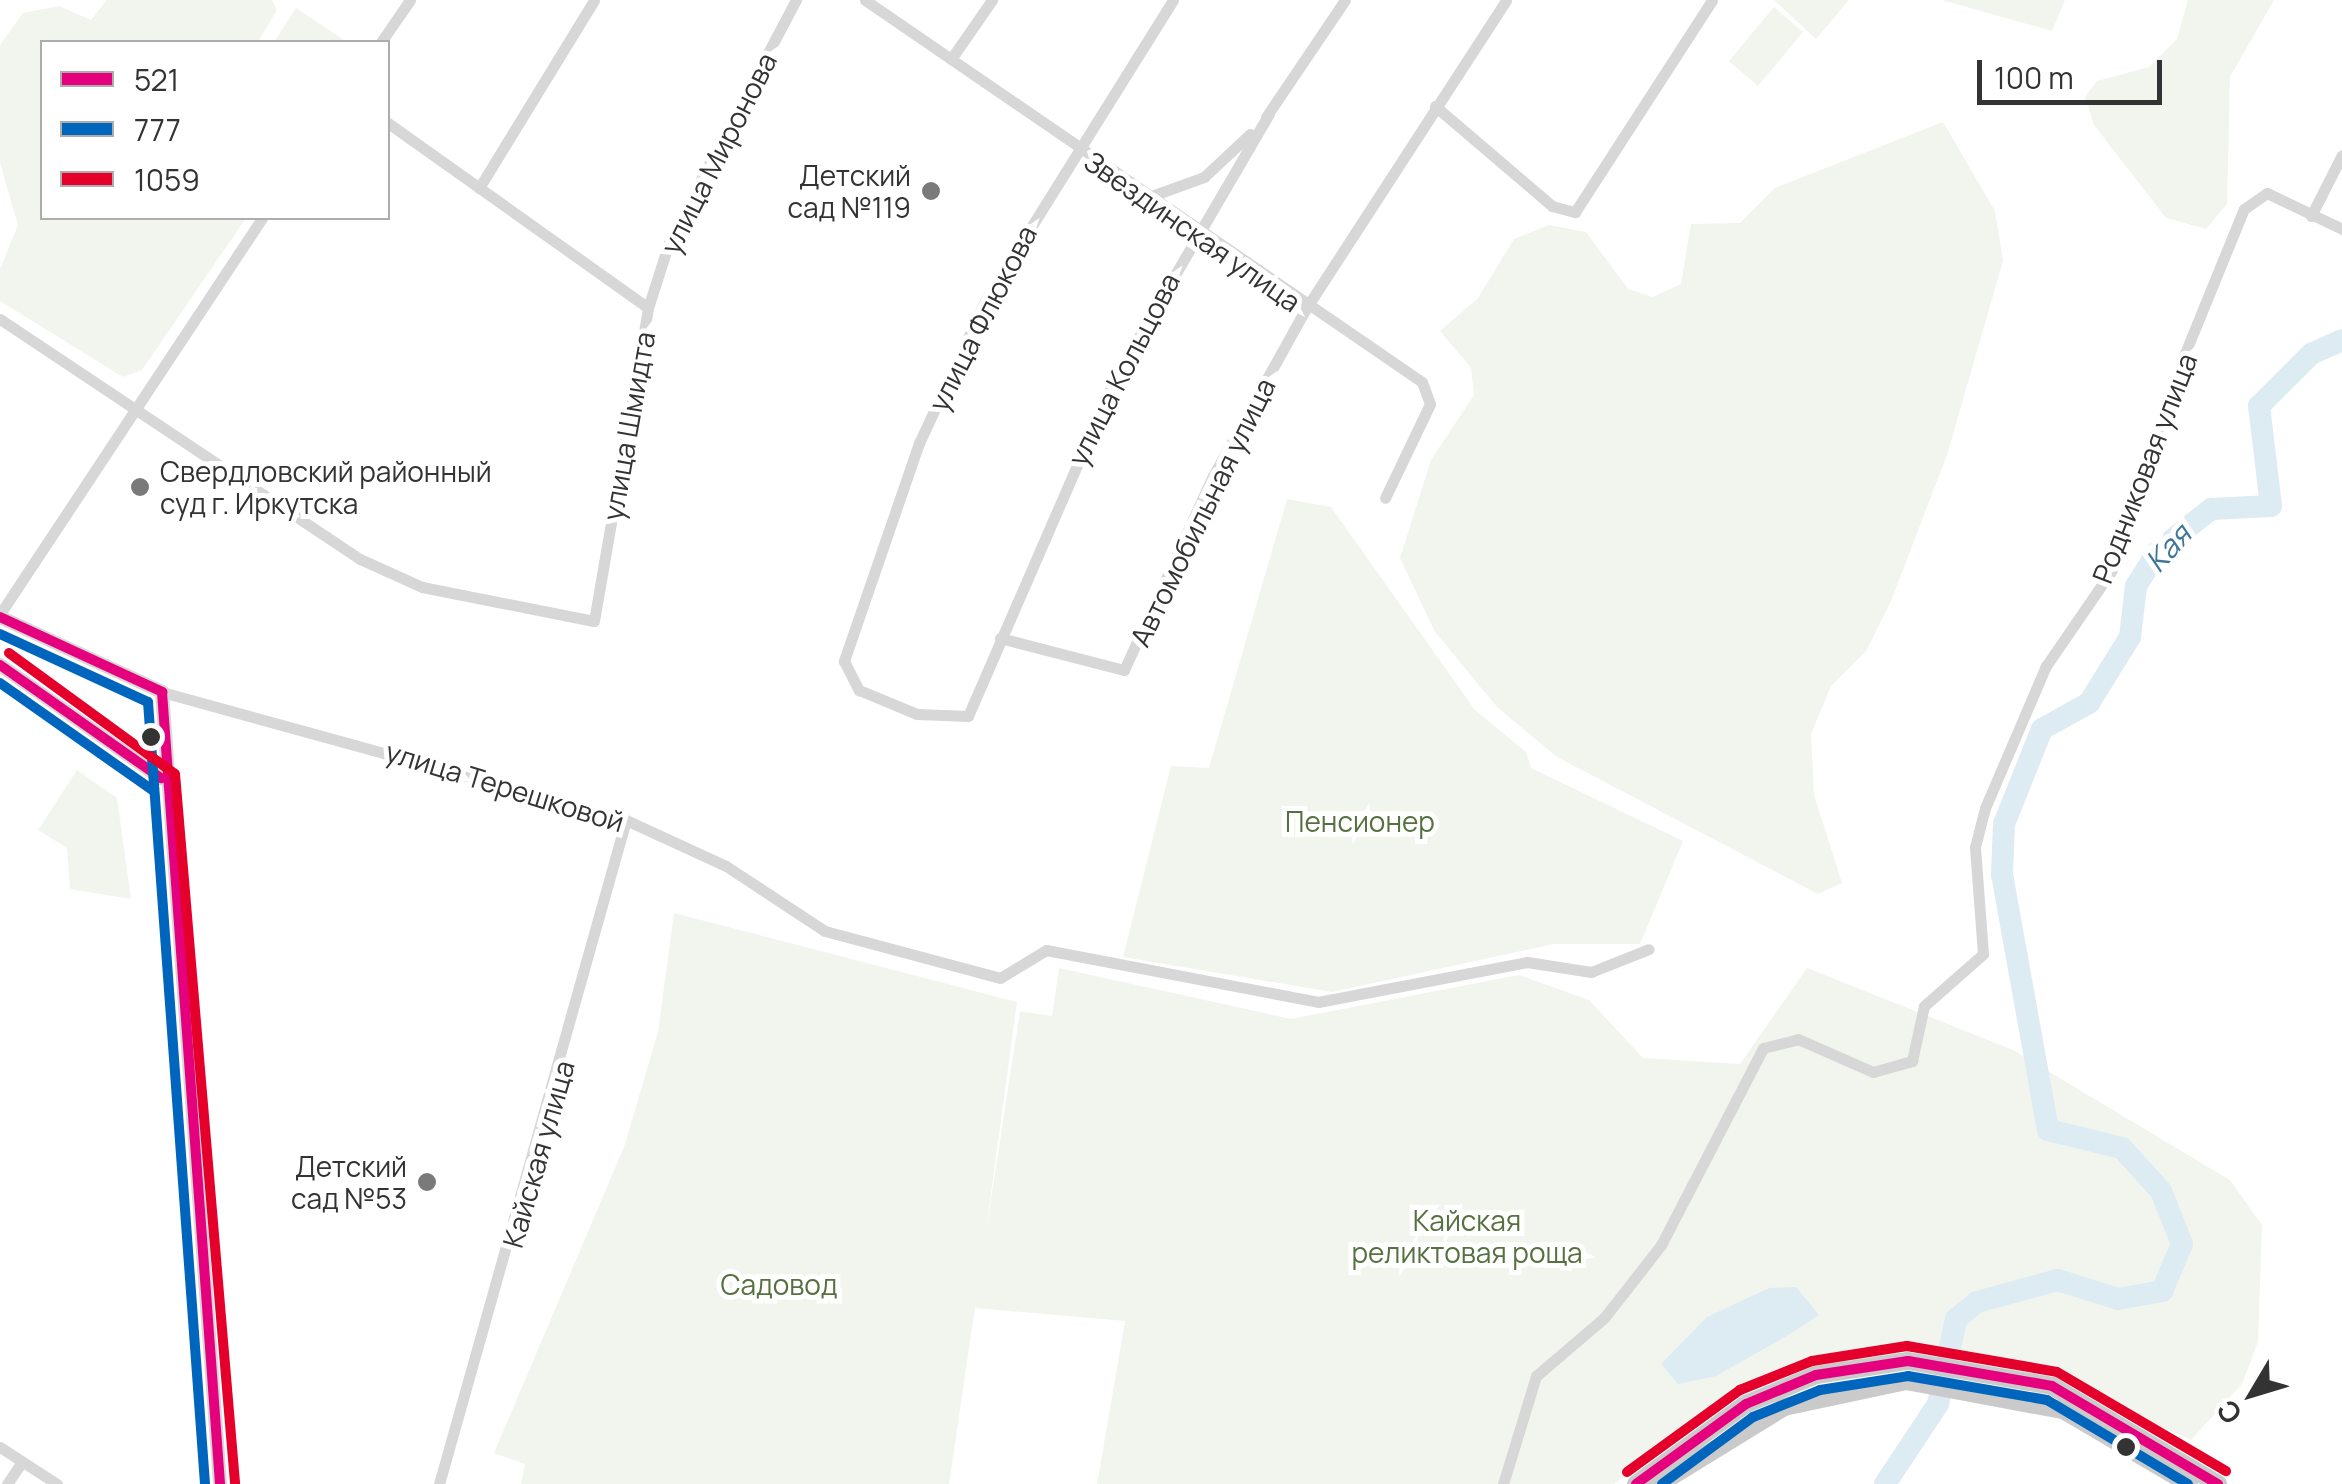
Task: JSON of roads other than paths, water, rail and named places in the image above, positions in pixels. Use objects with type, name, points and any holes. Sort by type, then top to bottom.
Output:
[{"type":"main road","points":[[1636,1484],[1746,1404],[1816,1374],[1908,1361],[1983,1368],[2106,1412],[2218,1484]]},
{"type":"main road","points":[[1659,1484],[1784,1407],[1906,1382],[1981,1390],[2064,1410],[2189,1484]]},
{"type":"street","points":[[382,40],[410,0]]},
{"type":"street","points":[[479,188],[594,0]]},
{"type":"street","name":"улица Миронова","points":[[648,308],[671,236],[796,0]]},
{"type":"street","name":"Звездинская улица","points":[[865,0],[1304,310],[1422,382],[1430,404],[1386,498]]},
{"type":"street","points":[[951,59],[992,0]]},
{"type":"street","name":"улица Флюкова","points":[[844,661],[919,443],[985,301],[1075,148],[1173,0]]},
{"type":"street","name":"улица Кольцова","points":[[844,661],[860,690],[956,722],[968,716],[1110,389],[1193,231],[1344,0]]},
{"type":"street","name":"Автомобильная улица","points":[[1000,638],[1124,670],[1212,476],[1304,310],[1506,0]]},
{"type":"street","points":[[1435,106],[1552,206],[1575,212],[1712,0]]},
{"type":"street","name":"улица Кольцова","points":[[1146,198],[1204,177],[1269,114]]},
{"type":"street","name":"улица Шмидта","points":[[136,404],[360,559],[422,587],[594,622],[648,308],[390,124]]},
{"type":"street","points":[[2342,154],[2311,216],[2342,229]]},
{"type":"street","name":"Родниковая улица","points":[[1503,1484],[1536,1376],[1604,1318],[1661,1246],[1754,1064],[1785,1036],[1874,1072],[1912,1061],[1924,1006],[1982,954],[1975,848],[2046,666],[2112,570],[2172,384],[2244,210],[2268,194],[2311,216]]},
{"type":"street","points":[[0,616],[261,220]]},
{"type":"street","points":[[0,319],[136,404]]},
{"type":"street","name":"улица Терешковой","points":[[0,616],[162,692],[626,820],[726,866],[825,931],[1000,978],[1024,956],[1059,952],[1318,1002],[1527,962],[1591,972],[1650,949]]},
{"type":"street","points":[[0,666],[162,778]]},
{"type":"street","points":[[162,692],[162,778],[220,1484]]},
{"type":"street","name":"Кайская улица","points":[[439,1484],[453,1460],[626,820]]},
{"type":"street","points":[[0,1448],[57,1484]]},
{"type":"street","points":[[8,1484],[22,1462]]},
{"type":"waterway","name":"Кая","points":[[1885,1484],[1938,1404],[1956,1319],[1977,1302],[2058,1280],[2118,1299],[2162,1291],[2182,1244],[2161,1191],[2122,1148],[2048,1130],[2002,875],[2004,824],[2042,729],[2089,703],[2130,637],[2136,586],[2158,551],[2211,509],[2271,506],[2259,406],[2311,354],[2342,340]]},
{"type":"place","name":"Детский сад №119","points":[[931,191]]},
{"type":"place","name":"Свердловский районный суд г. Иркутска","points":[[140,487]]},
{"type":"place","name":"Детский сад №53","points":[[427,1182]]},
{"type":"park label","name":"Пенсионер","points":[[1360,821]]},
{"type":"park label","name":"Кайская реликтовая роща","points":[[1467,1236]]},
{"type":"park label","name":"Садовод","points":[[779,1284]]}]
